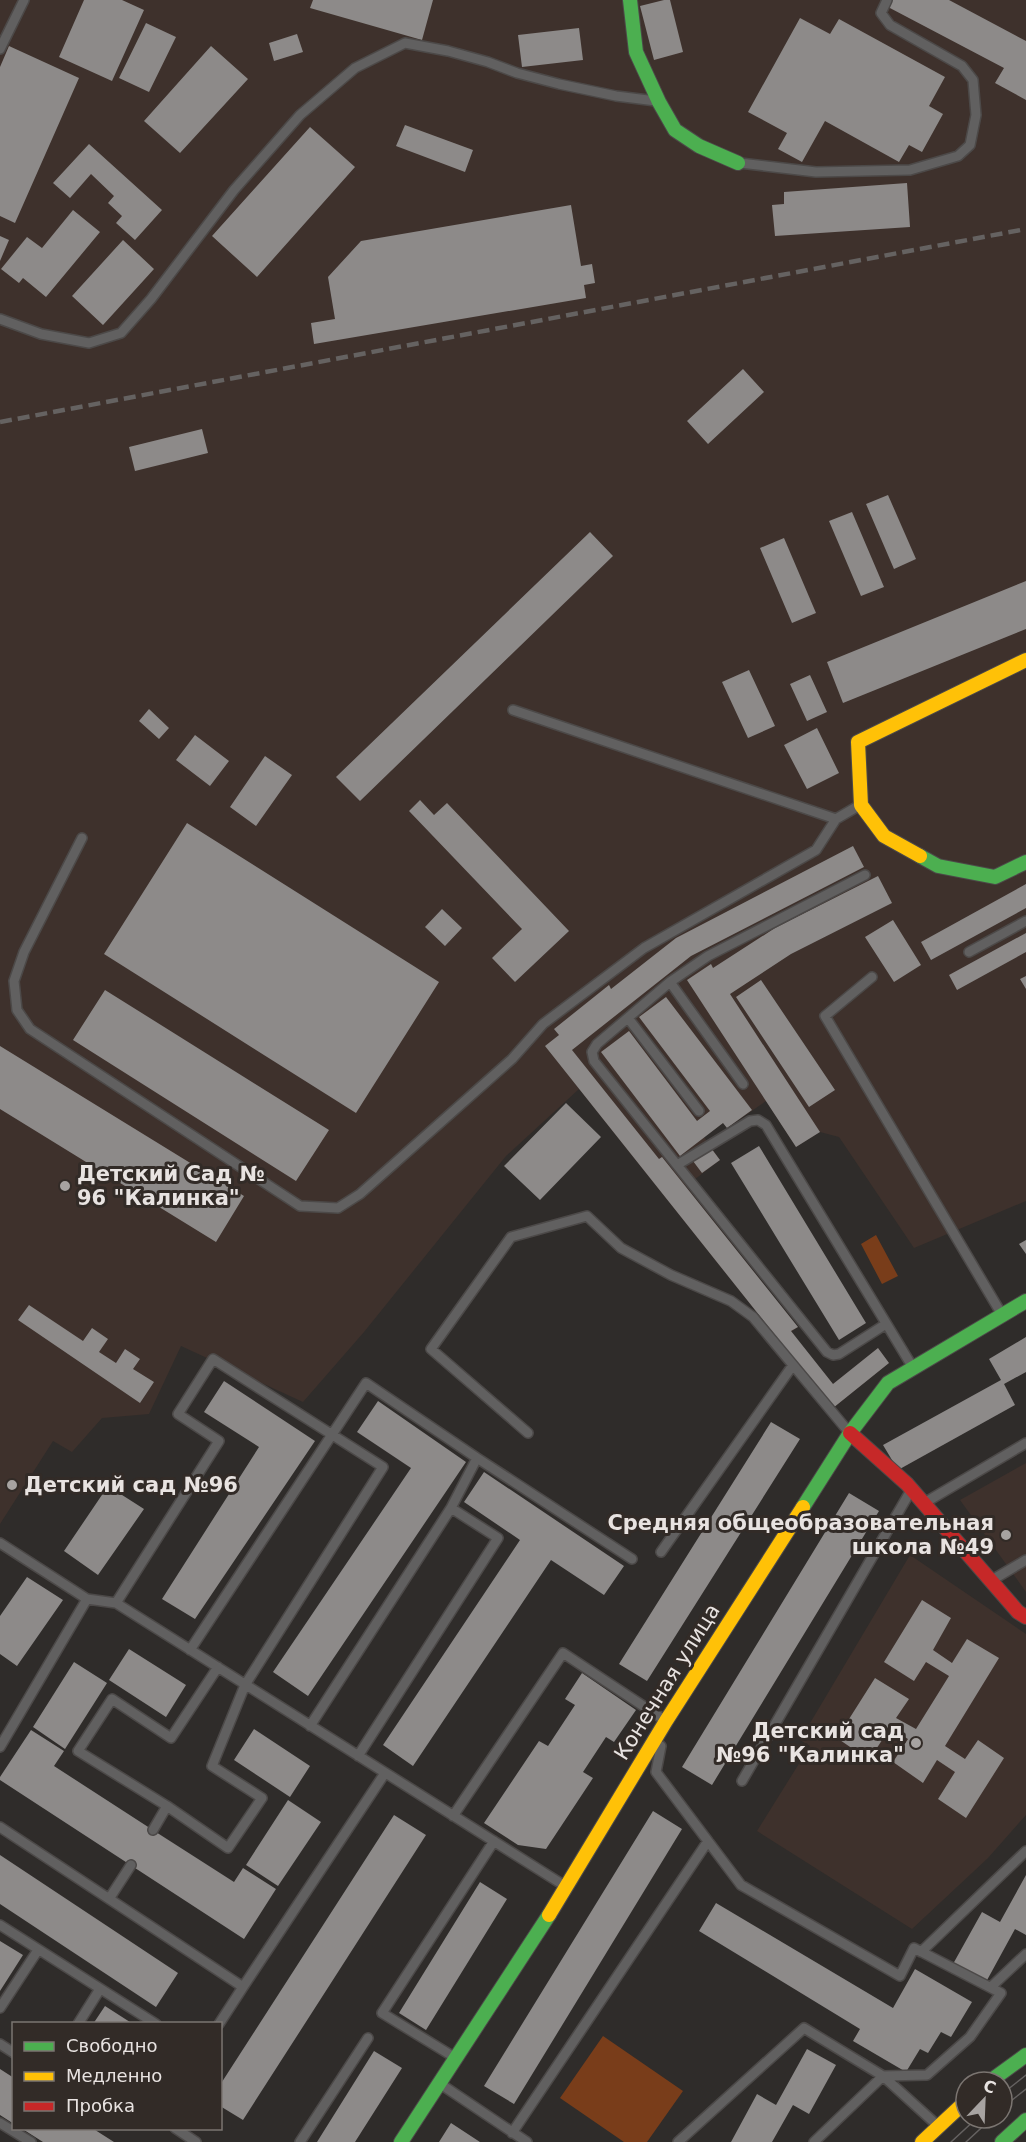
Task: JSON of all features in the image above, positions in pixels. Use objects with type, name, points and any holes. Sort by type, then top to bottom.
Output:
[{"type":"street","points":[[630,0],[636,52],[675,130],[699,146],[738,163]]},
{"type":"street","points":[[1026,660],[858,742],[861,805],[884,836],[938,866],[996,877],[1026,862]]},
{"type":"street","name":"Конечная улица","points":[[401,2142],[567,1887],[666,1721],[850,1433],[888,1383],[1026,1301]]},
{"type":"street","points":[[850,1433],[912,1490],[1018,1612],[1026,1617]]},
{"type":"street","points":[[1005,2070],[1026,2055]]},
{"type":"street","points":[[922,2142],[954,2112]]},
{"type":"street","points":[[1002,2142],[1026,2120]]},
{"type":"lane","points":[[0,49],[24,0]]},
{"type":"lane","points":[[738,163],[816,172],[910,170],[958,156],[970,145],[976,115],[973,80],[962,66],[890,25],[881,14],[887,0]]},
{"type":"lane","points":[[0,319],[41,334],[89,343],[121,333],[151,299],[234,190],[300,116],[356,68],[405,42],[468,56],[517,73],[559,84],[659,102]]},
{"type":"lane","points":[[513,710],[836,819]]},
{"type":"lane","points":[[82,838],[24,952],[14,981],[17,1010],[30,1029],[300,1206],[338,1208],[360,1194],[503,1067],[543,1024],[644,948],[816,850],[836,819],[861,805]]},
{"type":"lane","points":[[865,875],[708,956],[670,982],[597,1044],[592,1052],[594,1061],[826,1352],[833,1355],[839,1354],[886,1324]]},
{"type":"lane","points":[[969,952],[1026,921]]},
{"type":"lane","points":[[872,977],[825,1017],[1002,1315]]},
{"type":"lane","points":[[670,982],[743,1084]]},
{"type":"lane","points":[[628,1018],[699,1111]]},
{"type":"lane","points":[[677,1165],[750,1121],[758,1120],[766,1125],[913,1368]]},
{"type":"lane","points":[[528,1433],[431,1349],[511,1238],[587,1216],[621,1248],[671,1275],[731,1300],[753,1317],[850,1433]]},
{"type":"lane","points":[[116,1603],[219,1441],[178,1414],[213,1359],[383,1467],[245,1685],[212,1766],[262,1797],[228,1848],[167,1806],[78,1751],[112,1699],[171,1738],[218,1667]]},
{"type":"lane","points":[[661,1552],[793,1365]]},
{"type":"lane","points":[[190,1650],[366,1383],[632,1559]]},
{"type":"lane","points":[[924,1504],[1026,1443]]},
{"type":"lane","points":[[310,1726],[451,1508],[477,1458]]},
{"type":"lane","points":[[742,1781],[912,1490]]},
{"type":"lane","points":[[358,1756],[498,1538],[451,1508]]},
{"type":"lane","points":[[0,1543],[87,1599],[116,1603],[567,1887]]},
{"type":"lane","points":[[990,1580],[1026,1560]]},
{"type":"lane","points":[[0,1747],[87,1599]]},
{"type":"lane","points":[[453,1816],[563,1653],[666,1721],[656,1773],[741,1885],[900,1976],[914,1948],[1002,1993],[970,2037],[927,2075],[883,2076],[814,2142]]},
{"type":"lane","points":[[220,2022],[385,1773]]},
{"type":"lane","points":[[153,1830],[167,1806]]},
{"type":"lane","points":[[0,1827],[243,1987]]},
{"type":"lane","points":[[512,2133],[708,1840]]},
{"type":"lane","points":[[456,2058],[382,2013],[494,1841]]},
{"type":"lane","points":[[921,1952],[1026,1851]]},
{"type":"lane","points":[[109,1899],[131,1865]]},
{"type":"lane","points":[[0,1925],[153,2022]]},
{"type":"lane","points":[[0,2008],[38,1950]]},
{"type":"lane","points":[[991,1987],[1026,1954]]},
{"type":"lane","points":[[79,2022],[100,1989]]},
{"type":"lane","points":[[678,2142],[804,2028],[883,2076],[938,2127]]},
{"type":"lane","points":[[300,2142],[368,2038]]},
{"type":"lane","points":[[439,2083],[527,2142]]},
{"type":"lane","points":[[0,2123],[31,2142]]},
{"type":"lane","points":[[178,2130],[196,2142]]},
{"type":"shaded area","points":[[0,0],[1026,0],[1026,1201],[914,1248],[839,1137],[820,1132],[796,1147],[766,1101],[727,1128],[723,1123],[704,1137],[720,1160],[686,1186],[798,1327],[791,1332],[833,1384],[878,1348],[889,1363],[833,1408],[579,1089],[506,1156],[364,1332],[303,1402],[181,1346],[149,1414],[102,1418],[72,1452],[53,1441],[0,1524]]},
{"type":"shaded area","points":[[876,1235],[898,1276],[882,1284],[861,1244]]},
{"type":"shaded area","name":"Средняя общеобразовательная школа №49","points":[[1026,1463],[1026,1592],[960,1500]]},
{"type":"shaded area","name":"Детский сад №96 \"Калинка\"","points":[[910,1555],[1026,1634],[1026,1815],[988,1858],[912,1929],[757,1831],[810,1746],[800,1740]]},
{"type":"shaded area","points":[[603,2036],[683,2091],[647,2142],[624,2142],[560,2098]]},
{"type":"building","points":[[84,0],[122,0],[144,10],[112,81],[59,57]]},
{"type":"building","points":[[313,0],[433,0],[422,40],[310,8]]},
{"type":"building","points":[[670,0],[683,52],[654,60],[640,6]]},
{"type":"building","points":[[891,0],[949,0],[1026,41],[1026,100],[995,83],[1004,68],[888,7]]},
{"type":"building","points":[[800,18],[830,34],[839,19],[945,77],[929,106],[943,114],[922,152],[909,145],[899,162],[825,121],[802,162],[778,149],[787,133],[748,112]]},
{"type":"building","points":[[146,23],[176,37],[149,92],[119,78]]},
{"type":"building","points":[[579,28],[583,60],[522,67],[518,35]]},
{"type":"building","points":[[297,34],[303,52],[274,61],[269,43]]},
{"type":"building","points":[[9,46],[79,78],[15,223],[0,216],[0,67]]},
{"type":"building","points":[[211,46],[248,79],[180,153],[144,121]]},
{"type":"building","points":[[405,125],[473,150],[465,172],[396,146]]},
{"type":"building","points":[[310,127],[355,167],[257,277],[212,236]]},
{"type":"building","points":[[89,144],[162,210],[135,240],[116,223],[122,216],[108,203],[114,196],[91,174],[70,198],[53,183]]},
{"type":"building","points":[[907,183],[910,227],[775,236],[772,205],[784,204],[784,192]]},
{"type":"building","points":[[571,205],[581,266],[592,264],[595,283],[584,285],[586,298],[314,344],[311,323],[335,319],[328,277],[361,241]]},
{"type":"building","points":[[73,210],[100,232],[46,297],[23,278],[19,283],[1,269],[27,237],[42,248]]},
{"type":"building","points":[[0,236],[9,240],[0,261]]},
{"type":"building","points":[[123,240],[154,269],[103,325],[72,296]]},
{"type":"building","points":[[743,369],[764,392],[708,444],[687,421]]},
{"type":"building","points":[[202,429],[208,453],[135,471],[129,447]]},
{"type":"building","points":[[888,495],[916,559],[894,569],[866,504]]},
{"type":"building","points":[[852,512],[884,587],[861,596],[829,521]]},
{"type":"building","points":[[590,532],[613,556],[360,801],[336,777]]},
{"type":"building","points":[[784,538],[816,613],[792,623],[760,548]]},
{"type":"building","points":[[1026,581],[1026,629],[843,703],[827,662]]},
{"type":"building","points":[[749,670],[775,726],[748,738],[722,682]]},
{"type":"building","points":[[810,675],[827,712],[807,721],[790,684]]},
{"type":"building","points":[[149,709],[169,728],[159,739],[139,721]]},
{"type":"building","points":[[817,728],[839,773],[807,789],[784,745]]},
{"type":"building","points":[[195,735],[229,761],[210,786],[176,760]]},
{"type":"building","points":[[265,756],[292,775],[256,826],[230,807]]},
{"type":"building","points":[[420,800],[434,815],[447,803],[569,931],[515,982],[492,958],[522,929],[409,811]]},
{"type":"building","points":[[187,823],[439,982],[356,1113],[104,954]]},
{"type":"building","points":[[853,846],[864,867],[691,956],[572,1050],[659,1159],[662,1157],[798,1327],[791,1331],[833,1384],[878,1348],[889,1363],[833,1408],[545,1046],[559,1035],[554,1029],[609,985],[611,989],[676,938]]},
{"type":"building","points":[[878,876],[892,903],[791,954],[730,994],[820,1132],[796,1147],[687,980],[711,964],[713,968],[775,928]]},
{"type":"building","points":[[1026,884],[1026,908],[931,960],[921,942]]},
{"type":"building","points":[[442,909],[462,928],[445,946],[425,927]]},
{"type":"building","points":[[893,920],[921,965],[894,982],[865,937]]},
{"type":"building","points":[[1026,933],[1026,952],[957,990],[949,975]]},
{"type":"building","points":[[1026,976],[1026,989],[1020,979]]},
{"type":"building","points":[[761,980],[835,1090],[809,1107],[736,997]]},
{"type":"building","points":[[105,990],[329,1130],[296,1181],[73,1040]]},
{"type":"building","points":[[666,997],[752,1110],[727,1128],[723,1123],[680,1156],[601,1052],[629,1031],[697,1121],[710,1111],[639,1017]]},
{"type":"building","points":[[0,1046],[244,1196],[216,1242],[0,1109]]},
{"type":"building","points":[[566,1103],[601,1137],[540,1200],[504,1166]]},
{"type":"building","points":[[759,1146],[866,1323],[839,1340],[731,1163]]},
{"type":"building","points":[[711,1148],[720,1160],[702,1173],[693,1161]]},
{"type":"building","points":[[1026,1240],[1026,1254],[1019,1244]]},
{"type":"building","points":[[29,1305],[83,1341],[92,1328],[108,1339],[99,1352],[116,1363],[125,1349],[140,1359],[133,1369],[154,1382],[140,1403],[18,1320]]},
{"type":"building","points":[[1026,1337],[1026,1372],[1004,1384],[1015,1405],[898,1470],[883,1445],[1001,1380],[989,1359]]},
{"type":"building","points":[[224,1381],[315,1441],[195,1619],[162,1599],[259,1447],[204,1412]]},
{"type":"building","points":[[378,1401],[466,1462],[308,1696],[273,1672],[411,1468],[357,1432]]},
{"type":"building","points":[[771,1422],[800,1439],[647,1681],[619,1664]]},
{"type":"building","points":[[484,1472],[624,1566],[604,1595],[551,1560],[413,1766],[383,1745],[520,1540],[464,1502]]},
{"type":"building","points":[[108,1486],[144,1509],[98,1575],[64,1551]]},
{"type":"building","points":[[849,1493],[879,1511],[712,1785],[682,1767]]},
{"type":"building","points":[[27,1577],[63,1600],[17,1666],[0,1654],[0,1616]]},
{"type":"building","points":[[922,1600],[951,1618],[933,1650],[952,1663],[967,1639],[999,1658],[945,1746],[965,1759],[978,1740],[1004,1758],[966,1818],[938,1799],[955,1772],[937,1760],[923,1783],[893,1762],[908,1739],[890,1728],[869,1760],[837,1738],[875,1678],[909,1699],[896,1718],[916,1729],[949,1676],[926,1662],[914,1681],[884,1662]]},
{"type":"building","points":[[129,1649],[186,1685],[166,1717],[109,1680]]},
{"type":"building","points":[[74,1662],[107,1683],[65,1749],[33,1727]]},
{"type":"building","points":[[582,1673],[636,1710],[614,1742],[606,1737],[583,1772],[593,1778],[546,1849],[518,1845],[484,1823],[539,1741],[548,1746],[575,1705],[565,1699]]},
{"type":"building","points":[[254,1729],[310,1766],[290,1797],[234,1760]]},
{"type":"building","points":[[31,1730],[64,1751],[54,1766],[234,1882],[243,1868],[276,1889],[244,1939],[0,1780]]},
{"type":"building","points":[[288,1800],[321,1822],[278,1886],[246,1865]]},
{"type":"building","points":[[653,1811],[682,1829],[514,2104],[484,2086]]},
{"type":"building","points":[[394,1815],[426,1835],[243,2120],[222,2107],[222,2082]]},
{"type":"building","points":[[0,1855],[178,1973],[156,2007],[0,1904]]},
{"type":"building","points":[[1026,1875],[1026,1935],[1015,1929],[986,1982],[953,1964],[982,1912],[1000,1922]]},
{"type":"building","points":[[480,1882],[507,1899],[426,2030],[399,2013]]},
{"type":"building","points":[[716,1903],[893,2008],[915,1969],[972,2002],[951,2037],[941,2032],[928,2053],[920,2049],[906,2072],[853,2041],[860,2029],[699,1931]]},
{"type":"building","points":[[0,1941],[23,1955],[0,1991]]},
{"type":"building","points":[[105,2006],[130,2022],[94,2022]]},
{"type":"building","points":[[807,2049],[836,2065],[809,2114],[793,2105],[772,2142],[731,2142],[757,2094],[776,2105]]},
{"type":"building","points":[[374,2051],[402,2068],[355,2142],[317,2142]]},
{"type":"building","points":[[0,2069],[12,2077],[12,2123],[0,2115]]},
{"type":"building","points":[[451,2123],[480,2142],[439,2142]]},
{"type":"building","points":[[24,2130],[95,2130],[114,2142],[43,2142]]},
{"type":"tram line","points":[[1014,2084],[1026,2075]]},
{"type":"tram line","points":[[1014,2098],[1026,2089]]},
{"type":"tram line","points":[[951,2142],[964,2130]]},
{"type":"tram line","points":[[966,2142],[979,2130]]},
{"type":"railway","points":[[0,422],[1026,229]]},
{"type":"traffic: fast","points":[[630,0],[636,52],[675,130],[699,146],[738,163]]},
{"type":"traffic: fast","points":[[920,856],[938,866],[995,877],[1026,862]]},
{"type":"traffic: fast","points":[[803,1507],[850,1433],[888,1383],[1026,1301]]},
{"type":"traffic: fast","points":[[401,2142],[549,1915]]},
{"type":"traffic: fast","points":[[1005,2070],[1026,2055]]},
{"type":"traffic: fast","points":[[1002,2142],[1026,2120]]},
{"type":"traffic: slow","points":[[920,856],[884,836],[861,805],[858,742],[1026,660]]},
{"type":"traffic: slow","points":[[549,1915],[666,1721],[803,1507]]},
{"type":"traffic: slow","points":[[922,2142],[954,2112]]},
{"type":"traffic: jam","points":[[850,1433],[907,1484],[1018,1612],[1026,1617]]},
{"type":"place","name":"Детский Сад № 96 \"Калинка\"","points":[[65,1186]]},
{"type":"place","name":"Детский сад №96","points":[[12,1485]]},
{"type":"place","name":"Средняя общеобразовательная школа №49","points":[[1006,1535]]},
{"type":"place","name":"Детский сад №96 \"Калинка\"","points":[[916,1743]]}]
